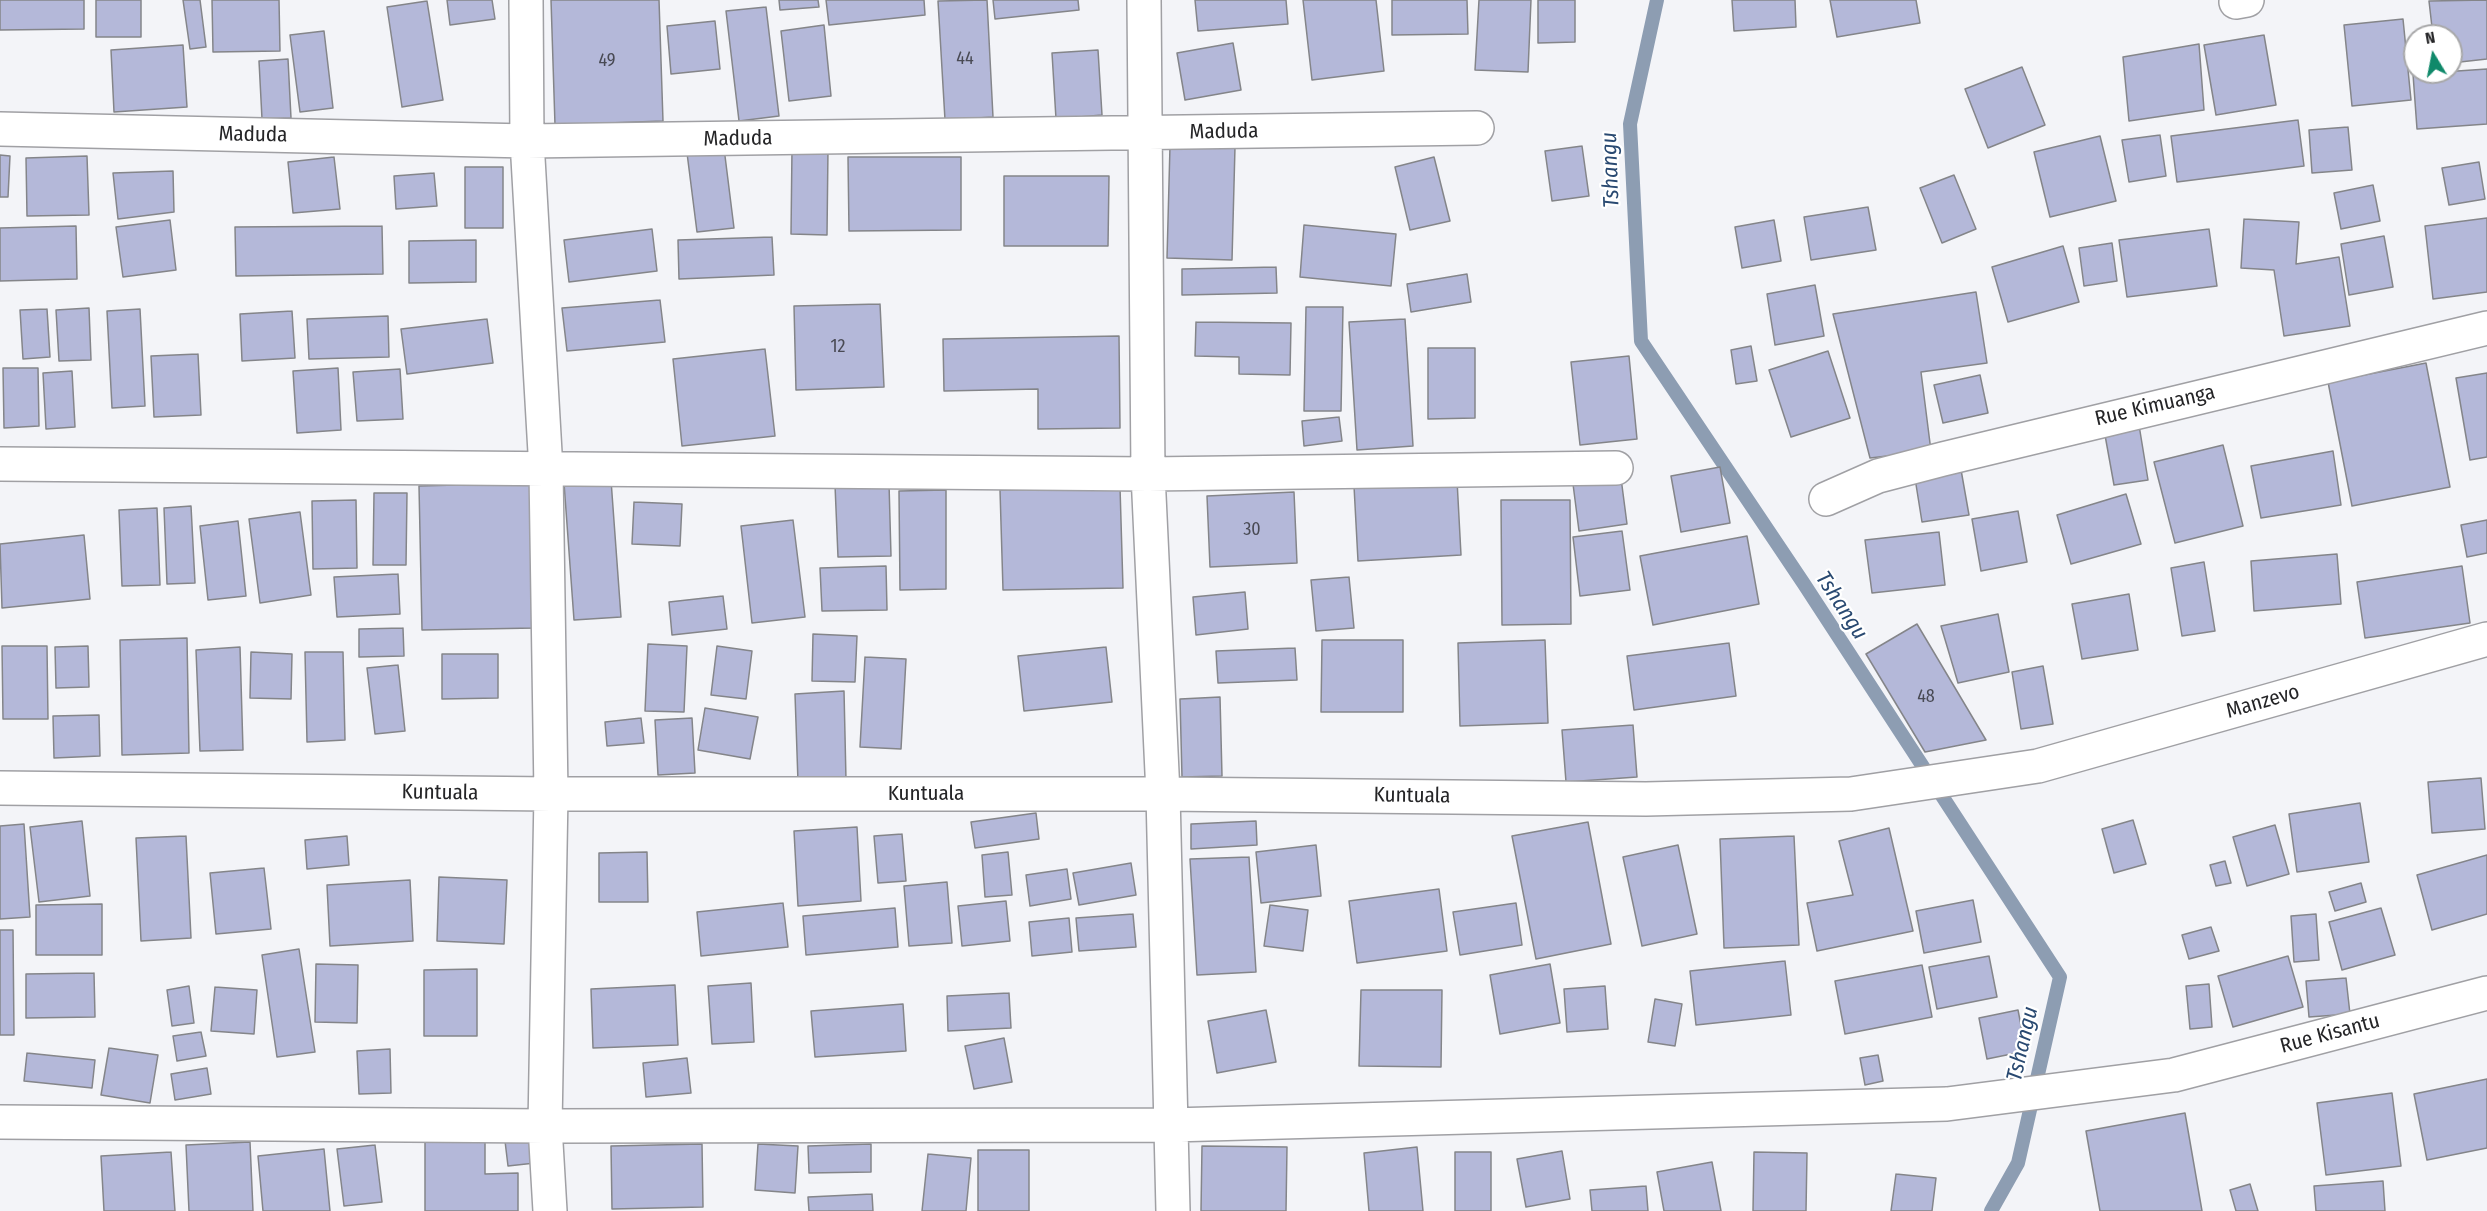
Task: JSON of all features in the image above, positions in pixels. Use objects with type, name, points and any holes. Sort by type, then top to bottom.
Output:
[{"type":"street","points":[[526,0],[527,141],[546,470],[551,794],[545,1126],[550,1211]]},
{"type":"street","points":[[1144,0],[1148,474],[1163,794],[1173,1211]]},
{"type":"street","name":"Maduda","points":[[0,129],[527,141],[1477,128]]},
{"type":"street","name":"Rue Kimuanga","points":[[1826,499],[1878,476],[1966,453],[2487,328]]},
{"type":"street","points":[[0,464],[1148,474],[1616,468]]},
{"type":"street","name":"Manzevo","points":[[1851,794],[2038,766],[2487,639]]},
{"type":"street","name":"Kuntuala","points":[[0,788],[551,794],[1163,794],[1646,799],[1851,794]]},
{"type":"street","name":"Rue Kisantu","points":[[0,1122],[545,1126],[1171,1125],[1947,1104],[2174,1075],[2487,993]]},
{"type":"building","points":[[0,0],[84,0],[84,29],[0,30]]},
{"type":"building","points":[[96,0],[141,0],[141,37],[96,37]]},
{"type":"building","points":[[183,0],[200,0],[206,47],[190,49]]},
{"type":"building","points":[[212,0],[279,0],[280,51],[213,52]]},
{"type":"building","points":[[447,0],[492,0],[495,19],[450,25]]},
{"type":"building","points":[[551,0],[659,0],[663,121],[555,125]]},
{"type":"building","points":[[779,0],[818,0],[819,7],[780,10]]},
{"type":"building","points":[[826,0],[924,0],[925,15],[829,25]]},
{"type":"building","points":[[987,0],[993,117],[945,120],[938,1]]},
{"type":"building","points":[[993,0],[1078,0],[1079,10],[995,19]]},
{"type":"building","points":[[1195,0],[1286,0],[1288,24],[1198,31]]},
{"type":"building","points":[[1303,0],[1376,0],[1384,71],[1312,80]]},
{"type":"building","points":[[1392,0],[1467,0],[1468,34],[1392,35]]},
{"type":"building","points":[[1479,0],[1531,0],[1528,72],[1475,70]]},
{"type":"building","points":[[1538,0],[1575,0],[1575,42],[1538,43]]},
{"type":"building","points":[[1732,0],[1795,0],[1796,27],[1734,31]]},
{"type":"building","points":[[1830,0],[1916,0],[1920,23],[1837,37]]},
{"type":"building","points":[[2487,0],[2487,59],[2463,62],[2463,24],[2432,24],[2429,1]]},
{"type":"building","points":[[427,1],[443,100],[402,107],[387,7]]},
{"type":"building","points":[[766,7],[779,116],[739,121],[726,11]]},
{"type":"building","points":[[2403,19],[2403,84],[2409,84],[2411,100],[2352,106],[2344,25]]},
{"type":"building","points":[[715,21],[720,69],[671,74],[667,26]]},
{"type":"building","points":[[824,25],[831,96],[789,101],[781,31]]},
{"type":"building","points":[[324,31],[333,108],[300,112],[290,35]]},
{"type":"building","points":[[2264,35],[2276,105],[2216,115],[2204,45]]},
{"type":"building","points":[[1233,43],[1241,90],[1185,100],[1177,53]]},
{"type":"building","points":[[2199,44],[2204,110],[2129,121],[2123,57]]},
{"type":"building","points":[[183,45],[187,107],[114,112],[111,50]]},
{"type":"building","points":[[1098,50],[1102,115],[1056,119],[1052,53]]},
{"type":"building","points":[[288,59],[291,118],[262,119],[259,61]]},
{"type":"building","points":[[2022,67],[2045,125],[1988,148],[1965,89]]},
{"type":"building","points":[[2487,69],[2487,124],[2417,129],[2414,84],[2463,84],[2463,71]]},
{"type":"building","points":[[2298,120],[2304,166],[2177,182],[2171,136]]},
{"type":"building","points":[[2348,127],[2352,170],[2312,173],[2309,130]]},
{"type":"building","points":[[2160,135],[2166,176],[2129,182],[2122,140]]},
{"type":"building","points":[[2100,136],[2116,201],[2050,217],[2034,152]]},
{"type":"building","points":[[1170,146],[1235,147],[1232,260],[1167,258]]},
{"type":"building","points":[[1582,146],[1589,196],[1552,201],[1545,151]]},
{"type":"building","points":[[724,148],[734,228],[697,232],[687,153]]},
{"type":"building","points":[[792,149],[828,149],[827,235],[791,234]]},
{"type":"building","points":[[0,155],[10,156],[8,197],[0,197]]},
{"type":"building","points":[[87,156],[89,215],[27,216],[26,158]]},
{"type":"building","points":[[334,157],[340,209],[293,213],[288,162]]},
{"type":"building","points":[[848,157],[961,157],[961,230],[849,231]]},
{"type":"building","points":[[1434,157],[1450,221],[1410,230],[1395,167]]},
{"type":"building","points":[[2479,162],[2485,199],[2449,205],[2442,168]]},
{"type":"building","points":[[465,167],[503,167],[503,228],[465,228]]},
{"type":"building","points":[[173,171],[174,212],[118,219],[113,173]]},
{"type":"building","points":[[434,173],[437,206],[396,209],[394,176]]},
{"type":"building","points":[[1954,175],[1976,229],[1942,243],[1920,188]]},
{"type":"building","points":[[1004,176],[1109,176],[1108,246],[1004,246]]},
{"type":"building","points":[[2373,185],[2380,221],[2341,229],[2334,193]]},
{"type":"building","points":[[1868,207],[1876,250],[1811,260],[1804,217]]},
{"type":"building","points":[[2487,218],[2487,292],[2433,299],[2425,226]]},
{"type":"building","points":[[2244,219],[2299,222],[2296,264],[2339,257],[2350,326],[2284,336],[2274,270],[2241,268]]},
{"type":"building","points":[[170,220],[176,270],[123,277],[116,227]]},
{"type":"building","points":[[1774,220],[1781,261],[1742,268],[1735,227]]},
{"type":"building","points":[[1304,225],[1396,234],[1391,286],[1300,277]]},
{"type":"building","points":[[76,226],[77,279],[0,281],[0,228]]},
{"type":"building","points":[[382,226],[383,274],[236,276],[235,227]]},
{"type":"building","points":[[652,229],[657,271],[569,282],[564,240]]},
{"type":"building","points":[[2209,229],[2217,286],[2127,297],[2119,240]]},
{"type":"building","points":[[2384,236],[2393,287],[2349,295],[2341,244]]},
{"type":"building","points":[[772,237],[774,275],[679,279],[678,240]]},
{"type":"building","points":[[476,240],[476,282],[409,283],[409,241]]},
{"type":"building","points":[[2112,243],[2117,281],[2084,286],[2079,248]]},
{"type":"building","points":[[2063,246],[2079,302],[2008,322],[1992,267]]},
{"type":"building","points":[[1276,267],[1277,293],[1182,295],[1182,269]]},
{"type":"building","points":[[1467,274],[1471,302],[1411,312],[1407,284]]},
{"type":"building","points":[[1815,285],[1824,336],[1775,345],[1767,294]]},
{"type":"building","points":[[1976,292],[1987,363],[1921,372],[1931,451],[1870,458],[1833,314]]},
{"type":"building","points":[[660,300],[665,342],[567,351],[562,308]]},
{"type":"building","points":[[880,304],[884,387],[796,390],[794,306]]},
{"type":"building","points":[[1306,307],[1343,307],[1341,411],[1304,411]]},
{"type":"building","points":[[89,308],[91,360],[59,361],[56,310]]},
{"type":"building","points":[[47,309],[50,357],[23,359],[20,310]]},
{"type":"building","points":[[140,309],[145,406],[112,408],[107,311]]},
{"type":"building","points":[[292,311],[295,358],[242,361],[240,314]]},
{"type":"building","points":[[388,316],[389,357],[309,359],[307,319]]},
{"type":"building","points":[[487,319],[493,363],[407,374],[401,329]]},
{"type":"building","points":[[1405,319],[1413,446],[1357,450],[1349,322]]},
{"type":"building","points":[[1196,322],[1291,323],[1290,375],[1239,374],[1239,357],[1195,356]]},
{"type":"building","points":[[1119,336],[1120,428],[1038,429],[1038,389],[944,391],[943,339]]},
{"type":"building","points":[[1751,346],[1757,381],[1736,384],[1731,350]]},
{"type":"building","points":[[1428,348],[1475,348],[1475,418],[1428,419]]},
{"type":"building","points":[[765,349],[775,436],[682,446],[673,359]]},
{"type":"building","points":[[1828,351],[1850,418],[1791,437],[1769,370]]},
{"type":"building","points":[[198,354],[201,415],[154,417],[151,356]]},
{"type":"building","points":[[1629,356],[1637,439],[1580,445],[1571,362]]},
{"type":"building","points":[[2426,363],[2450,487],[2352,506],[2328,382]]},
{"type":"building","points":[[3,368],[38,368],[39,426],[4,428]]},
{"type":"building","points":[[338,368],[341,430],[297,433],[293,371]]},
{"type":"building","points":[[400,369],[403,419],[357,421],[353,372]]},
{"type":"building","points":[[72,371],[75,427],[46,429],[43,373]]},
{"type":"building","points":[[2487,373],[2487,457],[2470,460],[2456,378]]},
{"type":"building","points":[[1980,375],[1988,413],[1943,423],[1934,385]]},
{"type":"building","points":[[1339,417],[1342,441],[1304,446],[1302,421]]},
{"type":"building","points":[[2138,419],[2148,480],[2114,485],[2103,424]]},
{"type":"building","points":[[2223,445],[2243,526],[2175,543],[2154,462]]},
{"type":"building","points":[[2333,451],[2341,505],[2261,518],[2251,466]]},
{"type":"building","points":[[1960,464],[1969,515],[1922,522],[1914,472]]},
{"type":"building","points":[[1720,467],[1730,523],[1681,532],[1671,476]]},
{"type":"building","points":[[1621,478],[1627,524],[1579,531],[1573,484]]},
{"type":"building","points":[[611,480],[621,617],[574,620],[564,483]]},
{"type":"building","points":[[1457,480],[1461,555],[1358,561],[1354,486]]},
{"type":"building","points":[[533,483],[535,628],[422,630],[419,486]]},
{"type":"building","points":[[889,483],[891,556],[838,557],[835,485]]},
{"type":"building","points":[[1120,487],[1123,588],[1003,590],[1000,490]]},
{"type":"building","points":[[946,490],[946,589],[900,590],[899,491]]},
{"type":"building","points":[[1294,492],[1297,563],[1210,567],[1207,496]]},
{"type":"building","points":[[374,493],[407,493],[406,565],[373,565]]},
{"type":"building","points":[[2126,494],[2141,544],[2071,564],[2057,515]]},
{"type":"building","points":[[356,500],[357,568],[313,569],[312,501]]},
{"type":"building","points":[[1501,500],[1570,500],[1571,624],[1502,625]]},
{"type":"building","points":[[634,502],[682,504],[680,546],[632,544]]},
{"type":"building","points":[[191,506],[195,583],[167,584],[164,508]]},
{"type":"building","points":[[157,508],[160,585],[122,586],[119,510]]},
{"type":"building","points":[[2018,511],[2027,562],[1981,571],[1972,519]]},
{"type":"building","points":[[300,512],[311,595],[260,603],[249,519]]},
{"type":"building","points":[[793,520],[805,617],[752,623],[741,526]]},
{"type":"building","points":[[2487,520],[2487,553],[2467,557],[2461,525]]},
{"type":"building","points":[[238,521],[246,596],[208,600],[200,526]]},
{"type":"building","points":[[1622,531],[1630,590],[1580,596],[1573,537]]},
{"type":"building","points":[[1939,532],[1945,585],[1872,593],[1865,540]]},
{"type":"building","points":[[84,535],[90,599],[2,608],[0,544]]},
{"type":"building","points":[[1747,536],[1759,604],[1653,625],[1640,556]]},
{"type":"building","points":[[2337,554],[2341,604],[2254,611],[2251,561]]},
{"type":"building","points":[[2204,562],[2215,631],[2182,636],[2171,568]]},
{"type":"building","points":[[886,566],[887,610],[822,611],[820,568]]},
{"type":"building","points":[[2462,566],[2470,623],[2365,638],[2357,582]]},
{"type":"building","points":[[398,574],[400,614],[337,617],[334,577]]},
{"type":"building","points":[[1349,577],[1354,628],[1316,631],[1311,580]]},
{"type":"building","points":[[1245,592],[1248,629],[1196,635],[1193,597]]},
{"type":"building","points":[[2129,594],[2138,650],[2082,659],[2072,604]]},
{"type":"building","points":[[723,596],[727,629],[672,635],[669,602]]},
{"type":"building","points":[[1998,614],[2009,672],[1958,683],[1941,626]]},
{"type":"building","points":[[1917,624],[1986,740],[1925,752],[1866,654]]},
{"type":"building","points":[[403,628],[404,656],[359,657],[359,629]]},
{"type":"building","points":[[813,634],[857,636],[855,682],[812,681]]},
{"type":"building","points":[[187,638],[189,753],[122,755],[120,640]]},
{"type":"building","points":[[1322,640],[1403,640],[1403,712],[1321,712]]},
{"type":"building","points":[[1545,640],[1548,723],[1460,726],[1458,643]]},
{"type":"building","points":[[1729,643],[1736,696],[1634,710],[1627,656]]},
{"type":"building","points":[[648,644],[687,646],[684,712],[645,711]]},
{"type":"building","points":[[2,646],[47,646],[48,719],[3,719]]},
{"type":"building","points":[[88,646],[89,687],[56,688],[55,647]]},
{"type":"building","points":[[717,646],[752,651],[746,699],[711,695]]},
{"type":"building","points":[[240,647],[243,750],[200,751],[196,650]]},
{"type":"building","points":[[1106,647],[1112,702],[1024,711],[1018,656]]},
{"type":"building","points":[[1295,648],[1297,680],[1218,683],[1216,651]]},
{"type":"building","points":[[251,652],[292,654],[291,699],[250,698]]},
{"type":"building","points":[[305,652],[343,652],[345,740],[307,742]]},
{"type":"building","points":[[442,654],[498,654],[498,698],[442,699]]},
{"type":"building","points":[[865,657],[906,659],[901,749],[860,747]]},
{"type":"building","points":[[398,665],[405,731],[375,734],[367,668]]},
{"type":"building","points":[[2043,666],[2053,724],[2021,729],[2012,672]]},
{"type":"building","points":[[844,691],[846,780],[798,782],[795,694]]},
{"type":"building","points":[[1220,697],[1222,776],[1182,777],[1180,699]]},
{"type":"building","points":[[705,708],[758,717],[750,759],[698,750]]},
{"type":"building","points":[[99,715],[100,756],[54,758],[53,716]]},
{"type":"building","points":[[641,718],[644,743],[607,746],[605,722]]},
{"type":"building","points":[[692,718],[695,773],[658,775],[655,720]]},
{"type":"building","points":[[1633,725],[1637,777],[1566,782],[1562,730]]},
{"type":"building","points":[[2481,778],[2485,829],[2432,833],[2428,782]]},
{"type":"building","points":[[2360,803],[2369,862],[2297,872],[2289,814]]},
{"type":"building","points":[[1036,813],[1039,839],[975,848],[971,822]]},
{"type":"building","points":[[2133,820],[2146,864],[2114,873],[2102,829]]},
{"type":"building","points":[[82,821],[90,896],[39,902],[30,827]]},
{"type":"building","points":[[1256,821],[1257,845],[1191,849],[1191,824]]},
{"type":"building","points":[[1588,822],[1611,944],[1536,959],[1512,836]]},
{"type":"building","points":[[24,824],[30,917],[0,919],[0,826]]},
{"type":"building","points":[[2275,825],[2289,874],[2247,886],[2233,837]]},
{"type":"building","points":[[857,827],[861,901],[798,906],[794,831]]},
{"type":"building","points":[[1889,828],[1913,931],[1817,951],[1807,903],[1853,895],[1839,841]]},
{"type":"building","points":[[902,834],[906,881],[878,883],[874,836]]},
{"type":"building","points":[[186,836],[191,938],[141,941],[136,838]]},
{"type":"building","points":[[347,836],[349,865],[307,869],[305,840]]},
{"type":"building","points":[[1794,836],[1799,945],[1724,948],[1720,839]]},
{"type":"building","points":[[1316,845],[1321,896],[1261,903],[1256,852]]},
{"type":"building","points":[[1678,845],[1697,934],[1642,946],[1623,857]]},
{"type":"building","points":[[647,852],[648,902],[599,902],[599,853]]},
{"type":"building","points":[[1008,852],[1012,895],[985,897],[982,855]]},
{"type":"building","points":[[2487,855],[2487,914],[2432,930],[2417,875]]},
{"type":"building","points":[[1249,857],[1256,972],[1197,975],[1190,859]]},
{"type":"building","points":[[2225,861],[2231,883],[2216,886],[2210,865]]},
{"type":"building","points":[[1131,863],[1136,895],[1079,905],[1073,873]]},
{"type":"building","points":[[264,868],[271,929],[216,934],[210,873]]},
{"type":"building","points":[[1067,869],[1071,899],[1030,906],[1026,875]]},
{"type":"building","points":[[439,877],[507,880],[504,944],[437,941]]},
{"type":"building","points":[[410,880],[413,941],[330,946],[327,885]]},
{"type":"building","points":[[947,882],[952,943],[909,946],[904,886]]},
{"type":"building","points":[[2361,883],[2366,902],[2335,911],[2329,892]]},
{"type":"building","points":[[1439,889],[1447,951],[1357,963],[1349,901]]},
{"type":"building","points":[[1973,900],[1981,942],[1924,953],[1916,911]]},
{"type":"building","points":[[1006,901],[1010,941],[962,946],[958,906]]},
{"type":"building","points":[[783,903],[788,947],[701,956],[697,912]]},
{"type":"building","points":[[1516,903],[1522,945],[1460,955],[1453,912]]},
{"type":"building","points":[[102,904],[102,955],[36,955],[36,905]]},
{"type":"building","points":[[1270,905],[1308,910],[1303,951],[1264,946]]},
{"type":"building","points":[[895,908],[898,947],[806,955],[803,916]]},
{"type":"building","points":[[2381,908],[2395,955],[2342,970],[2329,922]]},
{"type":"building","points":[[1133,914],[1136,947],[1079,951],[1076,918]]},
{"type":"building","points":[[2316,914],[2319,960],[2294,962],[2291,916]]},
{"type":"building","points":[[1069,918],[1072,952],[1032,956],[1029,922]]},
{"type":"building","points":[[2211,927],[2219,951],[2189,959],[2182,935]]},
{"type":"building","points":[[0,930],[13,930],[14,1035],[0,1035]]},
{"type":"building","points":[[299,949],[315,1052],[277,1057],[262,955]]},
{"type":"building","points":[[1989,956],[1997,997],[1937,1009],[1929,967]]},
{"type":"building","points":[[2288,956],[2303,1007],[2233,1027],[2218,976]]},
{"type":"building","points":[[1785,961],[1791,1015],[1696,1025],[1690,971]]},
{"type":"building","points":[[316,964],[358,965],[357,1023],[315,1022]]},
{"type":"building","points":[[1550,964],[1560,1023],[1500,1034],[1490,975]]},
{"type":"building","points":[[1922,965],[1932,1017],[1845,1034],[1835,981]]},
{"type":"building","points":[[477,969],[477,1036],[424,1036],[424,970]]},
{"type":"building","points":[[94,973],[95,1017],[26,1018],[26,974]]},
{"type":"building","points":[[2346,978],[2350,1014],[2309,1017],[2306,981]]},
{"type":"building","points":[[751,983],[754,1042],[712,1044],[708,986]]},
{"type":"building","points":[[2209,984],[2212,1027],[2190,1029],[2186,986]]},
{"type":"building","points":[[675,985],[678,1045],[593,1048],[591,989]]},
{"type":"building","points":[[189,986],[194,1023],[172,1026],[167,990]]},
{"type":"building","points":[[1605,986],[1608,1029],[1567,1032],[1564,989]]},
{"type":"building","points":[[215,987],[257,990],[254,1034],[211,1031]]},
{"type":"building","points":[[1361,990],[1442,990],[1441,1067],[1359,1066]]},
{"type":"building","points":[[1009,993],[1011,1028],[948,1031],[947,996]]},
{"type":"building","points":[[1655,999],[1682,1004],[1675,1046],[1648,1042]]},
{"type":"building","points":[[903,1004],[906,1051],[815,1057],[811,1011]]},
{"type":"building","points":[[1266,1010],[1276,1062],[1217,1073],[1208,1021]]},
{"type":"building","points":[[2018,1010],[2026,1051],[1987,1059],[1979,1018]]},
{"type":"building","points":[[201,1032],[206,1056],[177,1061],[173,1036]]},
{"type":"building","points":[[1004,1038],[1012,1082],[974,1089],[965,1046]]},
{"type":"building","points":[[109,1048],[158,1055],[150,1103],[101,1095]]},
{"type":"building","points":[[390,1049],[391,1093],[359,1094],[357,1051]]},
{"type":"building","points":[[27,1053],[95,1060],[92,1088],[24,1081]]},
{"type":"building","points":[[1878,1055],[1883,1081],[1865,1085],[1860,1058]]},
{"type":"building","points":[[687,1058],[691,1093],[646,1097],[643,1063]]},
{"type":"building","points":[[207,1068],[211,1094],[175,1100],[171,1074]]},
{"type":"building","points":[[2487,1079],[2487,1148],[2427,1160],[2414,1094]]},
{"type":"building","points":[[2392,1093],[2401,1166],[2326,1175],[2317,1103]]},
{"type":"building","points":[[2185,1113],[2202,1211],[2100,1211],[2086,1131]]},
{"type":"building","points":[[485,1137],[485,1174],[518,1173],[518,1211],[425,1211],[425,1138]]},
{"type":"building","points":[[533,1137],[535,1163],[508,1166],[505,1141]]},
{"type":"building","points":[[250,1142],[253,1211],[189,1211],[186,1145]]},
{"type":"building","points":[[702,1144],[703,1207],[612,1209],[611,1146]]},
{"type":"building","points":[[758,1144],[798,1146],[795,1193],[755,1190]]},
{"type":"building","points":[[871,1144],[871,1172],[809,1173],[808,1146]]},
{"type":"building","points":[[375,1145],[382,1202],[344,1206],[337,1149]]},
{"type":"building","points":[[1202,1146],[1287,1147],[1286,1211],[1201,1211]]},
{"type":"building","points":[[1417,1147],[1423,1211],[1369,1211],[1364,1153]]},
{"type":"building","points":[[324,1149],[330,1211],[263,1211],[258,1156]]},
{"type":"building","points":[[978,1150],[1029,1150],[1029,1211],[978,1211]]},
{"type":"building","points":[[1562,1151],[1570,1199],[1526,1207],[1517,1159]]},
{"type":"building","points":[[171,1152],[175,1211],[104,1211],[101,1156]]},
{"type":"building","points":[[1455,1152],[1491,1152],[1491,1211],[1455,1211]]},
{"type":"building","points":[[1754,1152],[1807,1153],[1806,1211],[1753,1211]]},
{"type":"building","points":[[928,1154],[971,1158],[966,1211],[922,1211]]},
{"type":"building","points":[[1712,1162],[1721,1211],[1664,1211],[1657,1172]]},
{"type":"building","points":[[1896,1174],[1936,1178],[1932,1211],[1891,1211]]},
{"type":"building","points":[[2383,1181],[2385,1211],[2316,1211],[2314,1186]]},
{"type":"building","points":[[2250,1184],[2258,1211],[2236,1211],[2230,1190]]},
{"type":"building","points":[[1646,1186],[1648,1211],[1592,1211],[1590,1190]]},
{"type":"building","points":[[872,1194],[873,1211],[809,1211],[808,1197]]},
{"type":"waterway","name":"Tshangu","points":[[1657,0],[1630,124],[1641,341],[1804,584],[2060,977],[2018,1163],[1991,1211]]}]
